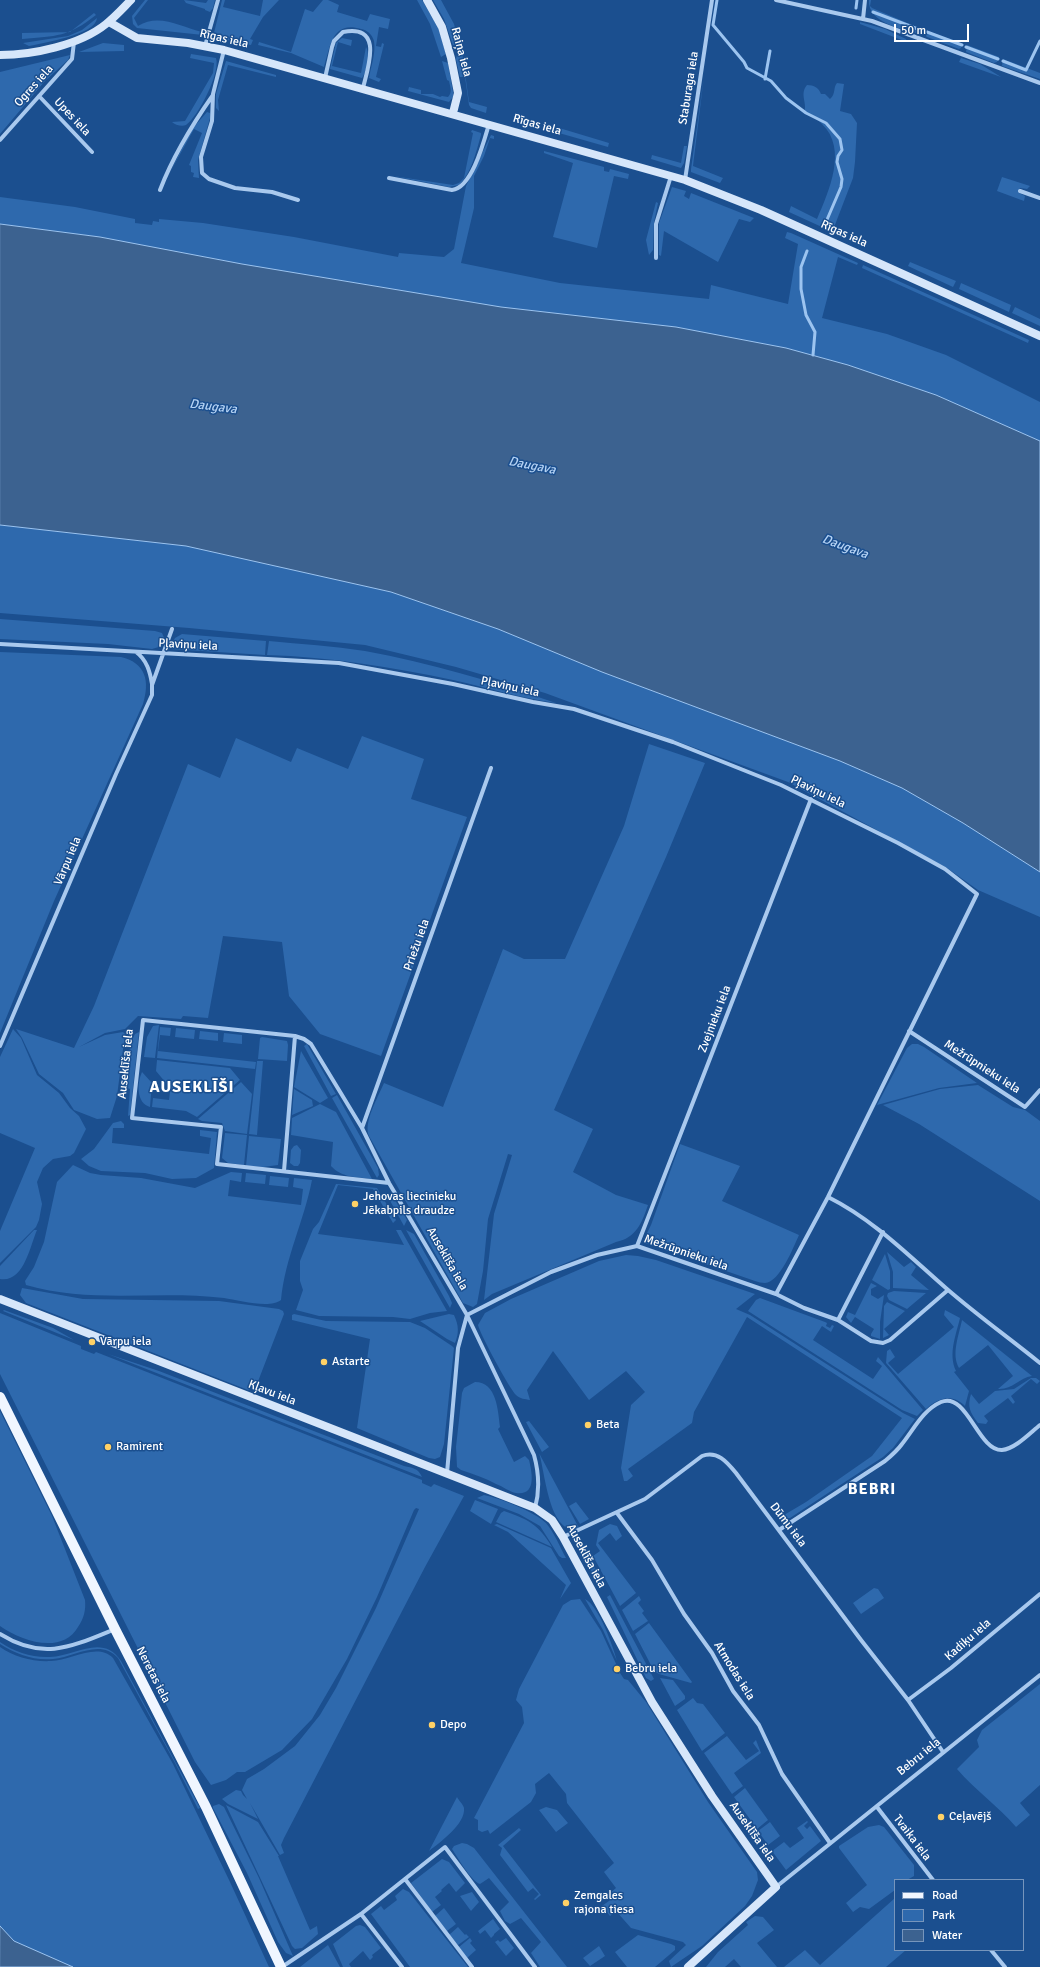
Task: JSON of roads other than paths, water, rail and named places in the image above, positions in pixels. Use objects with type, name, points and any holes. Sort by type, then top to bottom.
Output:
[{"type":"main road","name":"Neretas iela","points":[[0,1397],[115,1629],[206,1807],[281,1967]]},
{"type":"street","points":[[0,60],[13,55],[74,42],[91,34],[109,22],[131,0]]},
{"type":"street","points":[[205,46],[218,0]]},
{"type":"street","name":"Raiņa iela","points":[[427,0],[442,26],[451,58],[458,93],[453,113]]},
{"type":"street","name":"Staburaga iela","points":[[685,180],[712,0]]},
{"type":"street","points":[[776,0],[863,19],[891,27],[1040,83]]},
{"type":"street","points":[[863,19],[865,0]]},
{"type":"street","name":"Rīgas iela","points":[[109,22],[138,38],[205,46],[224,50],[453,113],[685,180],[761,210],[1040,336]]},
{"type":"street","points":[[324,78],[334,41],[343,32],[356,31],[367,37],[371,43],[370,61],[363,88]]},
{"type":"street","name":"Ogres iela","points":[[0,140],[72,60],[74,42]]},
{"type":"street","points":[[224,50],[213,94],[212,121],[200,156],[202,173],[209,179],[235,188],[272,192],[298,200]]},
{"type":"street","points":[[0,55],[13,55]]},
{"type":"street","points":[[160,190],[171,163],[189,130],[213,94]]},
{"type":"street","name":"Upes iela","points":[[39,96],[92,152]]},
{"type":"street","points":[[389,178],[452,190],[458,189],[463,186],[468,178],[476,161],[489,124]]},
{"type":"street","points":[[656,258],[656,224],[671,176]]},
{"type":"street","points":[[1020,191],[1040,198]]},
{"type":"street","name":"Vārpu iela","points":[[152,685],[172,629]]},
{"type":"street","name":"Pļaviņu iela","points":[[0,644],[339,663],[453,684],[533,702],[574,709],[673,742],[781,785],[898,843],[944,869],[977,894],[909,1031]]},
{"type":"street","name":"Vārpu iela","points":[[0,1046],[116,774],[152,695],[150,671],[142,656],[136,652]]},
{"type":"street","name":"Priežu iela","points":[[362,1128],[491,768]]},
{"type":"street","name":"Zvejnieku iela","points":[[637,1246],[811,799]]},
{"type":"street","name":"Auseklīša iela","points":[[389,1183],[217,1164],[221,1127],[132,1118],[143,1020],[295,1036],[304,1039],[311,1044],[362,1128],[389,1183],[467,1315],[534,1455],[539,1490],[535,1508],[552,1520],[563,1537],[652,1702],[712,1796],[776,1887]]},
{"type":"street","points":[[776,1294],[828,1197],[909,1031]]},
{"type":"street","name":"Mežrūpnieku iela","points":[[909,1031],[1024,1107],[1040,1090]]},
{"type":"street","points":[[284,1171],[295,1036]]},
{"type":"street","points":[[828,1197],[854,1212],[883,1232],[948,1290],[1040,1363]]},
{"type":"street","points":[[838,1320],[883,1232]]},
{"type":"street","name":"Mežrūpnieku iela","points":[[467,1315],[551,1272],[597,1255],[637,1246],[776,1294],[804,1308],[838,1320],[871,1341],[883,1343],[890,1340],[948,1290]]},
{"type":"street","name":"Kļavu iela","points":[[0,1300],[535,1508]]},
{"type":"street","points":[[447,1473],[458,1348],[467,1315]]},
{"type":"street","points":[[780,1530],[884,1461],[899,1448],[927,1412],[941,1402],[948,1401],[959,1405],[989,1445],[998,1450],[1013,1446],[1040,1425]]},
{"type":"street","name":"Dūmu iela","points":[[563,1537],[645,1499],[702,1456],[711,1454],[721,1457],[730,1465],[861,1640],[908,1700],[943,1752]]},
{"type":"street","name":"Atmodas iela","points":[[617,1513],[652,1560],[680,1608],[712,1653],[733,1691],[758,1725],[782,1774],[830,1843]]},
{"type":"street","name":"Kadiķu iela","points":[[908,1700],[957,1664],[1040,1594]]},
{"type":"street","points":[[0,1634],[27,1647],[53,1649],[86,1641],[115,1629]]},
{"type":"street","name":"Bebru iela","points":[[688,1967],[776,1887],[1040,1675]]},
{"type":"street","name":"Tvaika iela","points":[[877,1807],[932,1879]]},
{"type":"street","points":[[281,1967],[361,1914],[445,1847],[535,1967]]},
{"type":"street","points":[[405,1880],[472,1967]]},
{"type":"street","points":[[361,1914],[402,1967]]},
{"type":"street","points":[[992,1951],[1005,1967]]},
{"type":"water","name":"Daugava","points":[[0,224],[100,237],[242,264],[501,307],[676,327],[786,348],[848,365],[936,395],[1040,441],[1040,872],[963,823],[902,788],[840,761],[602,672],[498,629],[391,592],[186,546],[0,525]]},
{"type":"water","points":[[0,1926],[14,1941],[73,1967],[0,1967]]},
{"type":"waterway","points":[[717,0],[713,25],[744,62],[747,68],[771,81],[786,98],[806,113],[826,123],[840,139],[842,150],[838,156],[837,162],[842,179],[841,187],[826,222]]},
{"type":"waterway","points":[[856,8],[857,0]]},
{"type":"waterway","points":[[873,12],[923,31]]},
{"type":"waterway","points":[[927,32],[962,45]]},
{"type":"waterway","points":[[1003,61],[1026,70],[1040,41]]},
{"type":"waterway","points":[[966,47],[998,59]]},
{"type":"waterway","points":[[765,79],[770,51]]},
{"type":"waterway","points":[[807,251],[801,267],[801,289],[806,315],[815,332],[813,355]]},
{"type":"place","name":"Jehovas liecinieku Jēkabpils draudze","points":[[355,1204]]},
{"type":"place","name":"Vārpu iela","points":[[92,1342]]},
{"type":"place","name":"Astarte","points":[[324,1362]]},
{"type":"place","name":"Beta","points":[[588,1425]]},
{"type":"place","name":"Ramirent","points":[[108,1447]]},
{"type":"place","name":"Bebru iela","points":[[617,1669]]},
{"type":"place","name":"Depo","points":[[432,1725]]},
{"type":"place","name":"Ceļavējš","points":[[941,1817]]},
{"type":"place","name":"Zemgales rajona tiesa","points":[[566,1903]]},
{"type":"district","name":"AUSEKLĪŠI","points":[[192,1088]]},
{"type":"district","name":"BEBRI","points":[[872,1490]]}]
